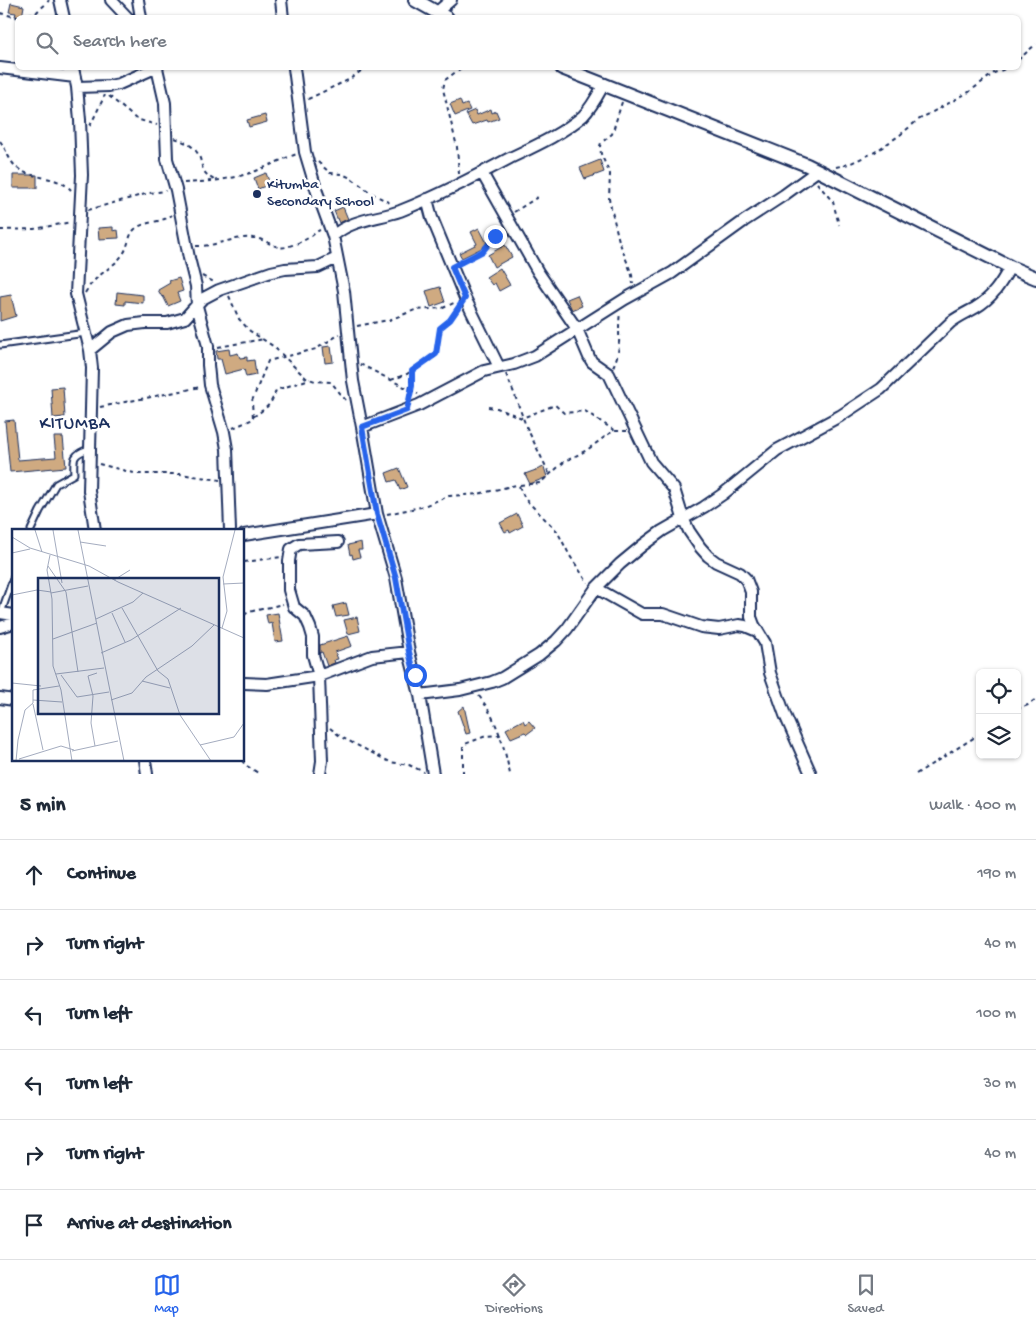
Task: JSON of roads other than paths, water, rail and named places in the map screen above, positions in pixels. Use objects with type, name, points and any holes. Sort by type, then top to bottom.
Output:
[{"type":"street","points":[[60,0],[63,15]]},
{"type":"street","points":[[111,0],[125,15]]},
{"type":"street","points":[[138,0],[140,15]]},
{"type":"street","points":[[281,0],[283,15]]},
{"type":"street","points":[[415,0],[442,15],[451,0]]},
{"type":"street","points":[[0,68],[15,70]]},
{"type":"street","points":[[17,70],[75,77],[109,86],[119,84],[151,70]]},
{"type":"street","points":[[157,70],[165,103],[167,160],[175,186],[196,286],[197,306],[208,346],[210,385],[224,432],[230,481],[230,529]]},
{"type":"street","points":[[294,70],[305,152],[332,232],[346,299],[353,381],[377,514],[396,578],[409,652],[420,695],[433,774]]},
{"type":"street","points":[[567,70],[765,148],[814,174],[1036,278]]},
{"type":"street","points":[[75,77],[81,144],[81,211],[75,280],[76,294],[90,350],[92,368],[89,462],[90,504],[95,529]]},
{"type":"street","points":[[332,232],[351,224],[402,210],[460,184],[548,139],[572,125],[584,115],[604,84]]},
{"type":"street","points":[[482,173],[538,272],[578,329],[592,362],[609,374],[651,462],[674,489],[682,518],[700,548],[716,562],[740,573],[746,579],[751,592],[751,617],[765,643],[770,673],[811,774]]},
{"type":"street","points":[[362,423],[407,410],[484,371],[514,364],[535,356],[627,297],[672,273],[814,174]]},
{"type":"street","points":[[427,199],[432,218],[464,299],[499,367]]},
{"type":"street","points":[[90,350],[112,332],[128,325],[185,318],[210,293],[271,272],[285,269],[318,267],[337,258]]},
{"type":"street","points":[[420,695],[473,688],[502,678],[539,655],[567,630],[596,588],[627,558],[662,531],[723,494],[777,450],[840,416],[881,389],[951,322],[974,308],[997,290],[1010,267]]},
{"type":"street","points":[[245,535],[377,514]]},
{"type":"street","points":[[320,774],[322,761],[319,676],[313,655],[313,637],[310,627],[305,616],[292,604],[288,582],[290,556],[291,549],[299,544],[338,542]]},
{"type":"street","points":[[596,588],[642,614],[663,614],[701,627],[719,629],[739,625],[757,631]]},
{"type":"street","points":[[245,683],[267,684],[319,676],[372,656],[409,652]]},
{"type":"lane","points":[[0,345],[86,333]]},
{"type":"lane","points":[[31,529],[56,484],[74,474],[73,461],[77,454],[89,449]]},
{"type":"lane","points":[[0,613],[12,581]]},
{"type":"place","name":"Kitumba Secondary School","points":[[257,194]]},
{"type":"district","name":"KITUMBA","points":[[75,424]]}]
